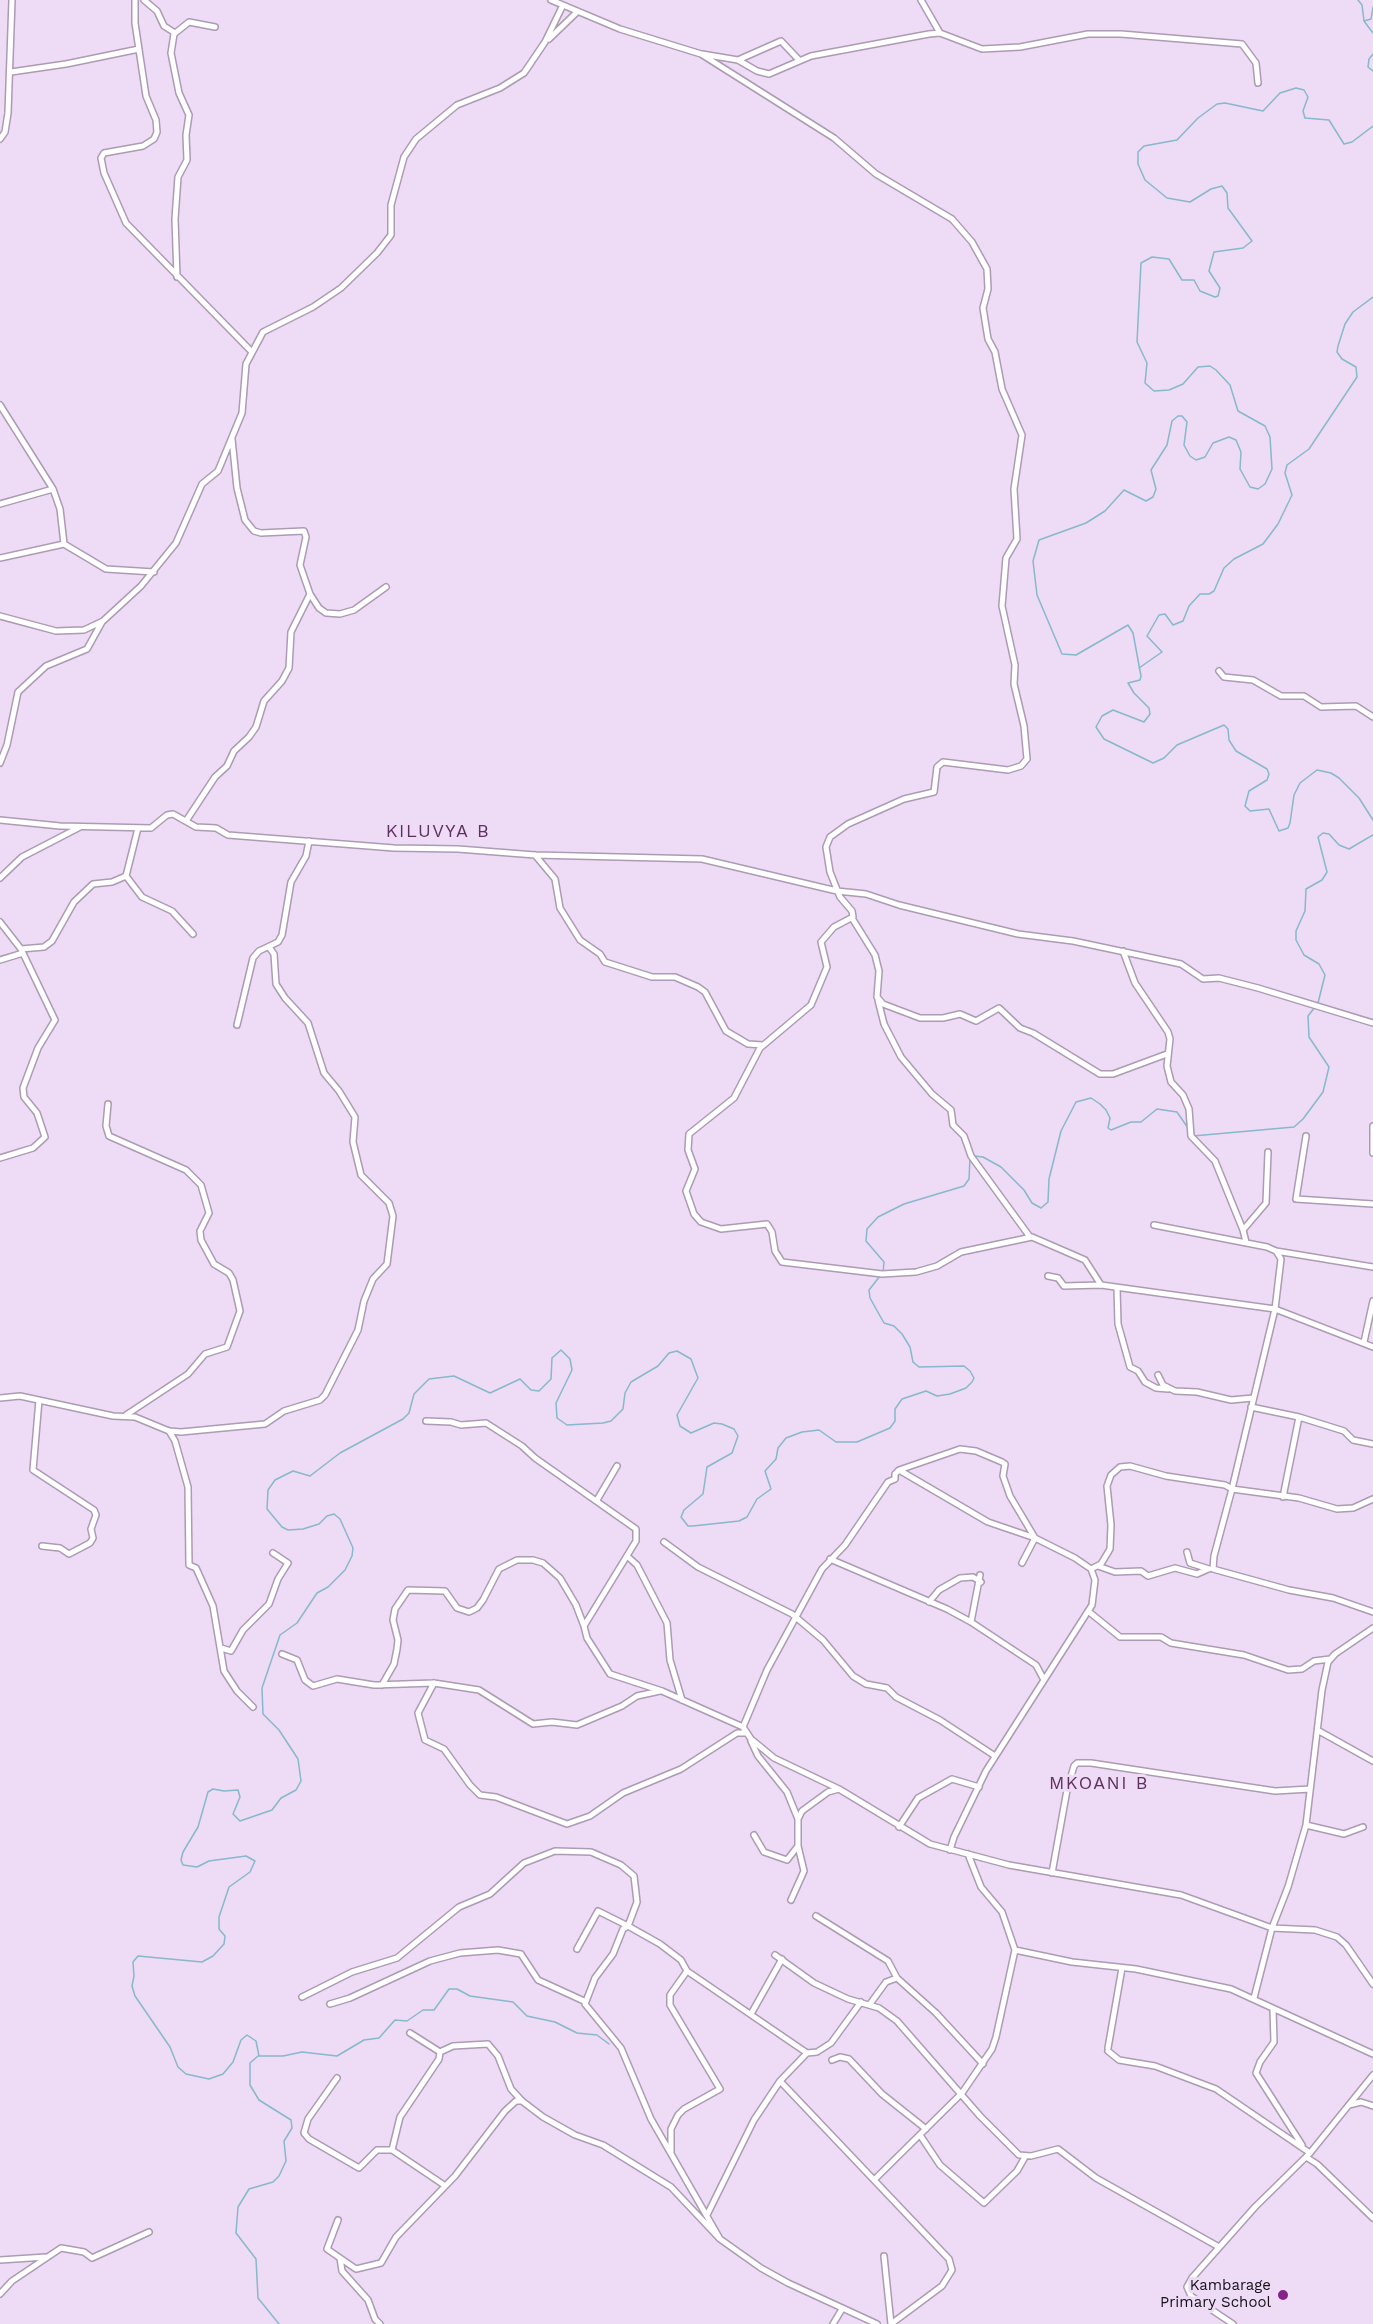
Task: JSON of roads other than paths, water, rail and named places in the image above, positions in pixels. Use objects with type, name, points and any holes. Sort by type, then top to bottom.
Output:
[{"type":"street","points":[[0,139],[5,132],[11,72],[12,0]]},
{"type":"street","points":[[135,0],[135,23],[146,96],[156,120],[157,132],[149,144],[109,151],[101,158],[122,218],[251,351]]},
{"type":"street","points":[[144,0],[157,11],[164,26],[175,33]]},
{"type":"street","points":[[551,0],[576,12],[701,54],[738,60],[757,71],[769,74],[799,60],[831,51],[940,33],[982,49],[1012,48],[1088,34],[1242,44],[1253,56],[1259,73],[1258,83]]},
{"type":"street","points":[[921,0],[940,33]]},
{"type":"street","points":[[0,763],[7,745],[18,692],[46,666],[87,649],[103,621],[154,572],[176,543],[202,484],[218,471],[232,438],[242,413],[246,364],[263,332],[313,307],[341,288],[377,253],[391,235],[391,205],[404,157],[416,139],[457,105],[513,81],[534,62],[562,7]]},
{"type":"street","points":[[545,42],[576,12]]},
{"type":"street","points":[[177,277],[175,209],[178,177],[187,160],[186,135],[189,115],[179,93],[171,53],[175,33],[191,22],[215,27]]},
{"type":"street","points":[[738,60],[781,41],[799,60]]},
{"type":"street","points":[[11,72],[66,64],[139,49]]},
{"type":"street","points":[[701,54],[834,138],[876,174],[910,197],[941,212],[962,229],[987,268],[988,289],[983,308],[988,339],[996,356],[1002,389],[1022,435],[1014,489],[1017,539],[1006,558],[1002,606],[1015,664],[1014,684],[1024,726],[1027,759],[1021,766],[1008,770],[943,762],[937,767],[934,792],[904,799],[835,831],[826,847],[830,872],[838,891],[853,913],[852,918],[877,959],[878,1000],[884,1024],[901,1057],[932,1094],[951,1110],[953,1125],[964,1136],[971,1156],[1030,1237],[1085,1260],[1101,1285]]},
{"type":"street","points":[[0,405],[53,489],[60,509],[64,544]]},
{"type":"street","points":[[232,438],[237,488],[245,520],[254,531],[304,531],[306,537],[300,565],[310,594],[319,608],[327,613],[340,614],[354,610],[386,587]]},
{"type":"street","points":[[0,504],[53,489]]},
{"type":"street","points":[[0,558],[64,544],[106,569],[154,572]]},
{"type":"street","points":[[186,821],[215,777],[227,766],[234,751],[256,727],[264,701],[282,681],[289,668],[291,632],[310,594]]},
{"type":"street","points":[[0,616],[71,633],[103,621]]},
{"type":"street","points":[[1219,671],[1222,677],[1253,680],[1281,696],[1304,696],[1321,707],[1356,706],[1373,717]]},
{"type":"street","points":[[0,820],[138,828],[155,827],[167,815],[178,816],[196,827],[216,828],[228,835],[534,855],[702,860],[838,891],[866,894],[899,905],[1018,934],[1124,951],[1181,964],[1203,980],[1219,978],[1373,1023]]},
{"type":"street","points":[[0,878],[22,857],[81,826]]},
{"type":"street","points":[[0,960],[22,951],[44,947],[52,940],[74,902],[93,884],[112,882],[126,876],[138,828]]},
{"type":"street","points":[[237,1025],[254,956],[280,940],[291,882],[306,856],[309,841]]},
{"type":"street","points":[[534,855],[554,876],[562,914],[590,950],[600,954],[608,964],[624,966],[652,977],[675,977],[698,987],[705,992],[726,1031],[748,1044],[763,1045]]},
{"type":"street","points":[[126,876],[142,897],[160,903],[172,911],[193,934]]},
{"type":"street","points":[[852,918],[834,927],[821,942],[827,967],[816,997],[806,1010],[763,1045],[734,1098],[689,1134],[688,1150],[694,1168],[686,1191],[690,1205],[701,1222],[721,1229],[767,1224],[772,1233],[777,1257],[784,1263],[882,1274],[915,1272],[937,1266],[961,1252],[1030,1237]]},
{"type":"street","points":[[0,922],[22,951],[54,1014],[53,1026],[38,1048],[23,1088],[24,1096],[37,1113],[45,1137],[33,1148],[0,1158]]},
{"type":"street","points":[[126,1415],[169,1431],[237,1429],[265,1424],[284,1411],[320,1400],[358,1329],[364,1301],[373,1279],[387,1264],[392,1209],[360,1175],[353,1142],[355,1116],[324,1073],[308,1023],[285,998],[276,984],[274,954],[269,947]]},
{"type":"street","points":[[1124,951],[1136,983],[1168,1032],[1167,1066],[1171,1082],[1183,1095],[1189,1108],[1191,1136],[1215,1161],[1246,1242]]},
{"type":"street","points":[[878,1000],[925,1018],[960,1014],[976,1021],[999,1008],[1020,1028],[1034,1032],[1100,1074],[1113,1074],[1167,1054]]},
{"type":"street","points":[[0,1398],[17,1395],[117,1417],[126,1415],[188,1374],[205,1354],[227,1347],[240,1311],[233,1280],[229,1274],[214,1264],[201,1240],[201,1227],[209,1213],[201,1185],[186,1170],[109,1136],[106,1126],[108,1104]]},
{"type":"street","points":[[1373,1126],[1373,1153]]},
{"type":"street","points":[[1306,1136],[1296,1199],[1373,1204]]},
{"type":"street","points":[[1243,1230],[1266,1203],[1268,1152]]},
{"type":"street","points":[[1154,1225],[1246,1242],[1276,1251],[1373,1267]]},
{"type":"street","points":[[1211,1569],[1275,1309],[1281,1261],[1276,1251]]},
{"type":"street","points":[[1048,1276],[1058,1278],[1064,1286],[1101,1285],[1275,1309],[1373,1347]]},
{"type":"street","points":[[1117,1288],[1118,1324],[1130,1367],[1139,1372],[1144,1382],[1156,1388],[1197,1392],[1222,1399],[1253,1398]]},
{"type":"street","points":[[1364,1342],[1373,1301]]},
{"type":"street","points":[[1158,1375],[1168,1389]]},
{"type":"street","points":[[39,1401],[33,1470],[94,1510],[96,1515],[91,1530],[93,1538],[90,1544],[69,1554],[60,1548],[42,1546]]},
{"type":"street","points":[[1251,1407],[1299,1417],[1344,1431],[1353,1440],[1373,1444]]},
{"type":"street","points":[[1283,1497],[1299,1417]]},
{"type":"street","points":[[426,1421],[451,1422],[461,1425],[486,1423],[636,1529],[636,1541],[584,1626]]},
{"type":"street","points":[[169,1431],[175,1442],[188,1487],[189,1565],[196,1568],[213,1606],[224,1671],[237,1691],[253,1707]]},
{"type":"street","points":[[434,1683],[418,1713],[425,1740],[444,1749],[480,1795],[496,1797],[567,1824],[590,1816],[624,1793],[681,1769],[744,1730],[767,1671],[808,1592],[830,1559],[843,1548],[888,1482],[895,1479],[895,1474],[899,1470],[960,1449],[995,1458],[1005,1464],[1006,1485],[1035,1538]]},
{"type":"street","points":[[597,1500],[617,1466]]},
{"type":"street","points":[[1091,1569],[1098,1566],[1110,1549],[1111,1525],[1107,1486],[1111,1475],[1120,1467],[1130,1466],[1166,1476],[1219,1483],[1232,1489],[1311,1501],[1337,1509],[1353,1508],[1373,1499]]},
{"type":"street","points":[[899,1470],[998,1527],[1035,1538],[1075,1558],[1091,1569],[1095,1580],[1094,1593],[1088,1611],[995,1756],[954,1836],[950,1850]]},
{"type":"street","points":[[1022,1563],[1035,1538]]},
{"type":"street","points":[[664,1542],[698,1567],[789,1612],[823,1641],[853,1676],[866,1684],[887,1688],[896,1697],[940,1720],[995,1756]]},
{"type":"street","points":[[1187,1552],[1190,1563],[1289,1590],[1333,1599],[1373,1612]]},
{"type":"street","points":[[220,1648],[231,1651],[243,1630],[270,1604],[278,1579],[288,1563],[273,1553]]},
{"type":"street","points":[[627,1556],[635,1563],[648,1582],[667,1623],[670,1660],[682,1700]]},
{"type":"street","points":[[830,1559],[970,1622],[1036,1665],[1043,1678]]},
{"type":"street","points":[[382,1685],[394,1664],[397,1649],[398,1640],[393,1620],[395,1609],[408,1590],[445,1591],[457,1608],[469,1612],[477,1608],[483,1600],[499,1569],[517,1560],[543,1563],[560,1578],[576,1605],[586,1638],[610,1674],[662,1691],[744,1730],[751,1739],[774,1758],[840,1789],[930,1844],[1052,1873],[1174,1894],[1272,1928],[1304,1928],[1336,1937],[1346,1945],[1373,1984]]},
{"type":"street","points":[[1098,1566],[1115,1572],[1140,1571],[1148,1576],[1175,1568],[1197,1574],[1211,1569]]},
{"type":"street","points":[[970,1622],[981,1582],[980,1575]]},
{"type":"street","points":[[929,1602],[939,1590],[960,1578],[973,1577],[981,1582]]},
{"type":"street","points":[[1088,1611],[1120,1637],[1161,1637],[1171,1643],[1244,1655],[1288,1670],[1302,1669],[1314,1661],[1330,1659],[1373,1628]]},
{"type":"street","points":[[282,1654],[297,1660],[305,1680],[313,1686],[337,1679],[382,1685],[434,1683],[481,1691],[536,1724],[579,1724],[622,1706],[640,1695],[662,1691]]},
{"type":"street","points":[[1254,1998],[1272,1928],[1288,1887],[1306,1825],[1319,1731],[1322,1690],[1330,1659]]},
{"type":"street","points":[[1319,1731],[1373,1761]]},
{"type":"street","points":[[751,1739],[758,1756],[787,1792],[798,1819],[798,1846],[804,1871],[791,1900]]},
{"type":"street","points":[[1052,1873],[1067,1790],[1077,1763],[1091,1763],[1275,1791],[1310,1789]]},
{"type":"street","points":[[899,1827],[918,1798],[952,1779],[979,1787]]},
{"type":"street","points":[[798,1819],[806,1806],[828,1792],[840,1789]]},
{"type":"street","points":[[1306,1825],[1344,1834],[1363,1827]]},
{"type":"street","points":[[754,1835],[764,1852],[782,1860],[792,1856],[798,1846]]},
{"type":"street","points":[[302,1997],[352,1972],[398,1958],[459,1907],[490,1894],[524,1863],[545,1854],[577,1850],[591,1852],[632,1872],[637,1902],[628,1926],[623,1929],[613,1954],[595,1978],[584,2001]]},
{"type":"street","points":[[875,2179],[962,2093],[983,2064],[996,2037],[1015,1950],[1002,1912],[981,1887],[968,1854]]},
{"type":"street","points":[[577,1949],[598,1911],[672,1952],[687,1971],[807,2053]]},
{"type":"street","points":[[816,1916],[888,1961],[897,1978],[936,2013],[983,2064]]},
{"type":"street","points":[[330,2004],[350,1998],[430,1961],[460,1953],[498,1950],[521,1954],[538,1980],[584,2001],[621,2048],[634,2084],[720,2239]]},
{"type":"street","points":[[1015,1950],[1231,1989],[1373,2054]]},
{"type":"street","points":[[776,1955],[822,1987],[870,2004],[897,2021],[1009,2147],[1025,2157]]},
{"type":"street","points":[[751,2014],[782,1959]]},
{"type":"street","points":[[1122,1968],[1108,2050],[1119,2060],[1155,2066],[1216,2089],[1303,2147]]},
{"type":"street","points":[[671,2152],[672,2129],[678,2115],[684,2109],[720,2089],[669,2005],[670,1995],[687,1971]]},
{"type":"street","points":[[870,2004],[886,1982],[897,1978]]},
{"type":"street","points":[[707,2215],[754,2120],[780,2081],[807,2053],[817,2052],[831,2043],[861,2001]]},
{"type":"street","points":[[1273,2009],[1274,2042],[1260,2062],[1256,2073],[1308,2155],[1373,2218]]},
{"type":"street","points":[[410,2033],[440,2052]]},
{"type":"street","points":[[440,2052],[453,2046],[488,2044],[498,2056],[511,2088],[522,2101],[566,2130],[603,2145],[628,2159],[670,2187],[720,2239],[788,2283],[877,2324]]},
{"type":"street","points":[[392,2150],[400,2117],[439,2059],[440,2052]]},
{"type":"street","points":[[832,2060],[840,2056],[849,2059],[882,2094],[926,2129]]},
{"type":"street","points":[[1233,2324],[1196,2300],[1187,2287],[1198,2270],[1219,2247],[1308,2155],[1373,2075]]},
{"type":"street","points":[[337,2078],[308,2119],[304,2127],[306,2136],[353,2167],[359,2168],[377,2150],[392,2150],[444,2185]]},
{"type":"street","points":[[780,2081],[942,2250],[952,2266],[950,2276],[942,2286],[891,2324]]},
{"type":"street","points":[[338,2220],[327,2249],[356,2269],[381,2263],[396,2237],[455,2176],[505,2111],[516,2101],[522,2101]]},
{"type":"street","points":[[1349,2105],[1361,2102],[1373,2106]]},
{"type":"street","points":[[920,2135],[940,2165],[984,2203],[1017,2171],[1025,2157],[1058,2148],[1096,2178],[1219,2247]]},
{"type":"street","points":[[0,2294],[12,2281],[66,2247],[84,2252],[92,2258],[149,2232]]},
{"type":"street","points":[[884,2256],[891,2324]]},
{"type":"street","points":[[0,2260],[47,2258]]},
{"type":"street","points":[[340,2258],[342,2271],[368,2300],[375,2319],[380,2324]]},
{"type":"street","points":[[833,2324],[842,2309]]},
{"type":"waterway","points":[[1358,0],[1362,5],[1364,21],[1373,33]]},
{"type":"waterway","points":[[1364,21],[1371,19],[1373,7]]},
{"type":"waterway","points":[[1373,54],[1369,59],[1368,67],[1373,71]]},
{"type":"waterway","points":[[1373,126],[1352,142],[1344,144],[1329,120],[1305,118],[1303,111],[1308,97],[1304,90],[1296,88],[1280,93],[1263,111],[1225,103],[1217,104],[1198,118],[1177,140],[1144,146],[1138,152],[1138,164],[1145,180],[1167,198],[1190,202],[1211,189],[1222,186],[1227,193],[1228,208],[1252,241],[1243,248],[1214,252],[1209,271],[1220,288],[1218,296],[1215,297],[1200,291],[1194,280],[1182,280],[1169,259],[1152,257],[1141,263],[1137,342],[1147,363],[1145,383],[1154,391],[1169,390],[1183,384],[1198,367],[1210,366],[1216,370],[1230,385],[1238,411],[1265,426],[1270,437],[1272,469],[1265,484],[1258,489],[1250,487],[1240,469],[1241,452],[1236,440],[1229,437],[1213,443],[1205,457],[1196,460],[1190,456],[1184,445],[1187,422],[1182,416],[1178,416],[1172,421],[1167,445],[1151,470],[1156,489],[1153,497],[1146,501],[1124,490],[1105,511],[1086,523],[1039,540],[1033,561],[1037,595],[1062,654],[1076,655],[1128,625],[1133,633],[1141,676],[1140,680],[1128,683],[1134,693],[1149,708],[1150,714],[1144,722],[1113,710],[1102,716],[1096,727],[1104,739],[1153,763],[1164,758],[1177,745],[1224,725],[1228,729],[1229,740],[1236,751],[1267,769],[1269,774],[1267,780],[1249,791],[1245,806],[1250,811],[1269,809],[1279,831],[1288,828],[1294,795],[1300,783],[1317,770],[1331,773],[1339,778],[1359,798],[1373,820]]},
{"type":"waterway","points":[[1139,668],[1162,652],[1147,636],[1159,615],[1165,614],[1173,625],[1183,621],[1189,606],[1200,594],[1209,594],[1214,591],[1224,568],[1234,559],[1263,544],[1278,524],[1292,495],[1285,473],[1287,465],[1309,449],[1357,377],[1356,367],[1342,359],[1337,352],[1338,346],[1345,324],[1353,312],[1373,297]]},
{"type":"waterway","points":[[1318,1003],[1325,975],[1319,964],[1304,955],[1296,940],[1296,931],[1305,911],[1306,889],[1322,880],[1327,872],[1318,837],[1323,833],[1329,834],[1339,845],[1349,849],[1373,835]]},
{"type":"waterway","points":[[1193,1136],[1294,1127],[1303,1119],[1323,1092],[1329,1067],[1309,1037],[1308,1016],[1315,1007]]},
{"type":"waterway","points":[[974,1156],[983,1157],[1001,1167],[1024,1190],[1032,1203],[1041,1208],[1048,1202],[1049,1179],[1061,1131],[1076,1102],[1091,1098],[1100,1104],[1110,1118],[1108,1128],[1111,1130],[1131,1122],[1141,1122],[1157,1109],[1177,1112],[1188,1128]]},
{"type":"waterway","points":[[883,1273],[884,1262],[866,1241],[867,1229],[878,1217],[904,1204],[964,1186],[969,1179],[970,1158]]},
{"type":"waterway","points":[[259,2056],[256,2041],[247,2035],[241,2040],[233,2062],[223,2074],[209,2079],[186,2074],[178,2067],[170,2047],[135,1996],[132,1986],[133,1962],[138,1956],[202,1962],[213,1956],[224,1944],[225,1936],[219,1929],[219,1917],[229,1887],[250,1872],[255,1861],[246,1856],[209,1861],[197,1867],[183,1865],[181,1860],[183,1852],[198,1827],[208,1792],[213,1789],[238,1790],[240,1797],[233,1814],[240,1821],[272,1810],[281,1798],[296,1790],[301,1781],[298,1759],[279,1730],[263,1714],[262,1688],[280,1635],[297,1623],[317,1593],[328,1587],[345,1570],[353,1548],[340,1519],[334,1514],[327,1516],[319,1524],[303,1529],[288,1530],[282,1527],[267,1509],[268,1490],[275,1480],[293,1471],[310,1476],[340,1453],[403,1419],[409,1413],[414,1394],[429,1379],[454,1376],[490,1393],[520,1379],[531,1390],[539,1391],[551,1379],[552,1358],[561,1350],[570,1359],[572,1370],[556,1403],[557,1418],[567,1425],[603,1423],[611,1421],[623,1409],[625,1393],[631,1382],[658,1366],[669,1353],[677,1351],[691,1359],[698,1378],[677,1415],[680,1426],[691,1433],[714,1423],[722,1424],[734,1429],[738,1436],[732,1453],[707,1467],[703,1494],[684,1510],[681,1517],[688,1526],[739,1521],[747,1517],[757,1499],[771,1489],[765,1471],[776,1459],[778,1448],[786,1438],[802,1432],[819,1430],[836,1442],[857,1442],[890,1428],[895,1421],[895,1409],[902,1399],[926,1391],[937,1396],[950,1394],[966,1388],[972,1382],[974,1378],[964,1366],[919,1367],[913,1362],[910,1347],[902,1334],[894,1326],[884,1323],[870,1298],[869,1290],[880,1276]]},
{"type":"waterway","points":[[260,2056],[283,2056],[302,2052],[337,2056],[364,2040],[379,2038],[395,2020],[407,2021],[423,2010],[434,2010],[449,1989],[457,1989],[470,1996],[513,2002],[527,2016],[555,2022],[577,2033],[597,2035],[609,2044]]},
{"type":"waterway","points":[[258,2056],[250,2063],[250,2085],[259,2100],[291,2120],[292,2128],[284,2141],[286,2161],[279,2176],[273,2182],[249,2189],[238,2207],[236,2233],[256,2259],[258,2298],[279,2324]]},
{"type":"place","name":"Kambarage Primary School","points":[[1283,2295]]},
{"type":"district","name":"KILUVYA B","points":[[438,832]]},
{"type":"district","name":"MKOANI B","points":[[1099,1784]]}]
